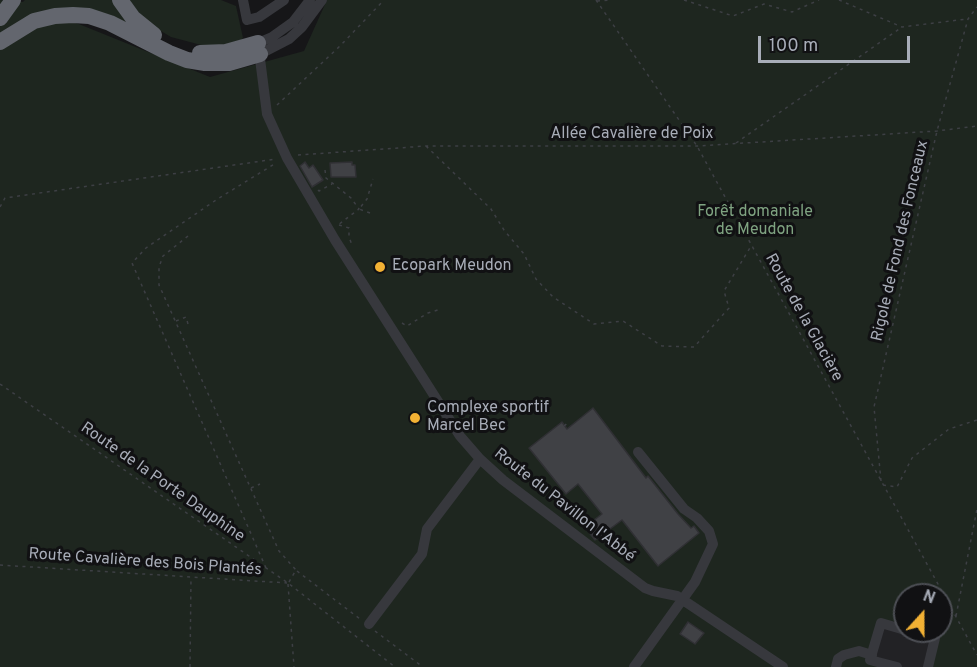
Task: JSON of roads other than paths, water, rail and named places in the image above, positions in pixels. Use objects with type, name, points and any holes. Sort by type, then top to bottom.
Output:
[{"type":"highway","points":[[0,18],[14,0]]},
{"type":"highway","points":[[120,0],[140,25],[159,39],[179,48],[211,53],[259,49]]},
{"type":"highway","points":[[0,42],[34,21],[73,15],[110,23],[169,54],[187,60],[229,63],[259,49]]},
{"type":"street","points":[[243,0],[247,20],[259,17],[284,0]]},
{"type":"street","points":[[259,49],[293,22],[310,0]]},
{"type":"street","points":[[259,49],[289,39],[302,27],[322,0]]},
{"type":"street","name":"Route du Pavillon l'Abbé","points":[[259,49],[267,114],[287,158],[335,240],[464,442],[503,480],[645,588],[677,596],[783,667]]},
{"type":"street","points":[[634,667],[695,582],[702,563],[713,544],[709,531],[697,518],[684,509],[638,452]]},
{"type":"street","points":[[369,624],[422,554],[427,529],[480,459]]},
{"type":"street","points":[[893,626],[881,623],[870,660],[897,667]]},
{"type":"street","points":[[927,667],[934,643]]},
{"type":"street","points":[[836,667],[838,660],[844,655],[859,651],[872,655]]},
{"type":"place","name":"Ecopark Meudon","points":[[380,267]]},
{"type":"place","name":"Complexe sportif Marcel Bec","points":[[415,418]]},
{"type":"park label","name":"Forêt domaniale de Meudon","points":[[755,222]]}]
